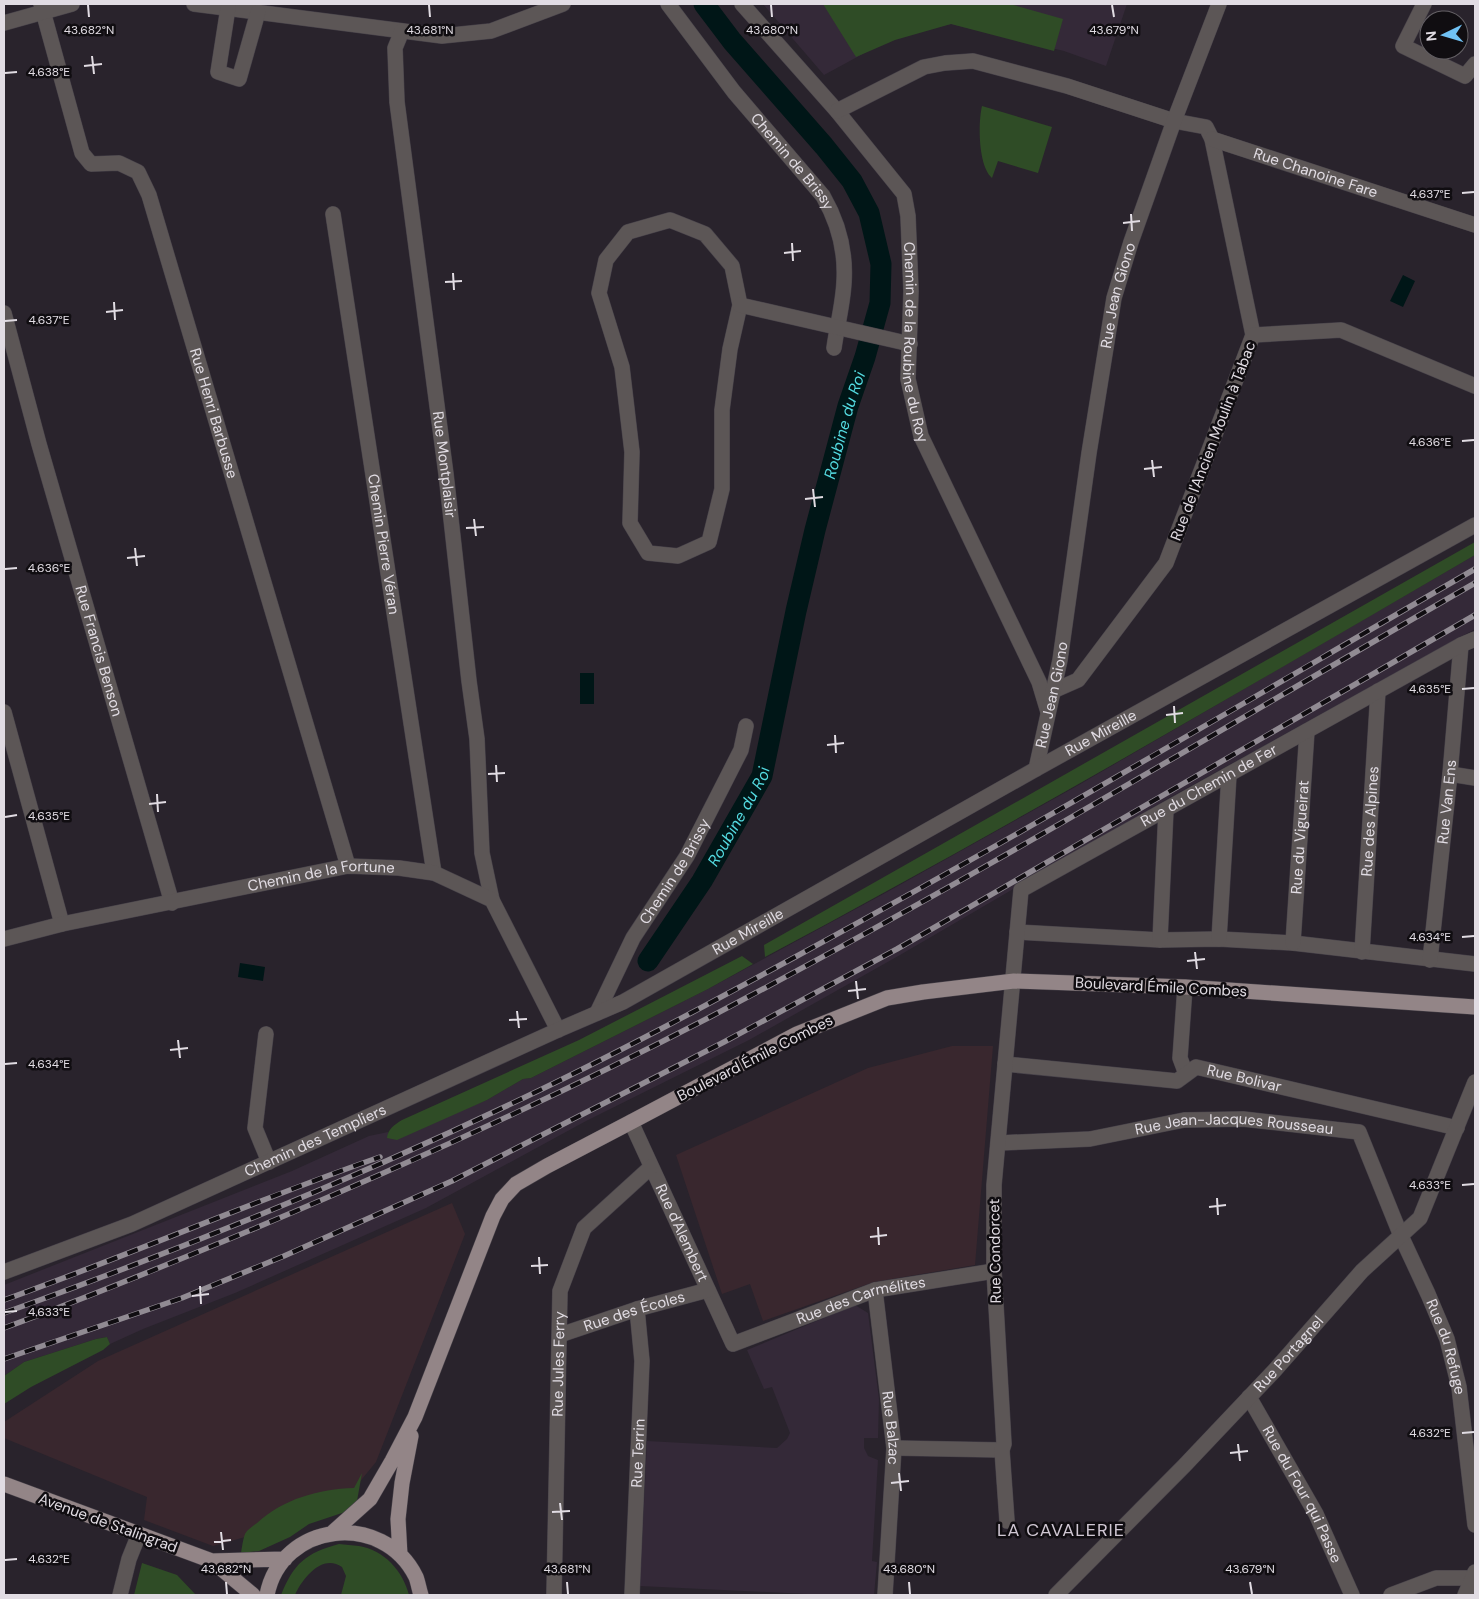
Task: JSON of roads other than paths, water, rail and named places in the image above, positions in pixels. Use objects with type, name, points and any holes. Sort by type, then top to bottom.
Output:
[{"type":"main road","name":"Boulevard Émile Combes","points":[[332,1532],[370,1498],[392,1461],[415,1417],[493,1216],[502,1199],[516,1184],[797,1034],[846,1013],[896,997],[1014,981],[1185,986],[1475,1008]]},
{"type":"main road","name":"Boulevard Émile Combes","points":[[400,1555],[398,1519],[415,1417]]},
{"type":"main road","name":"Avenue de Stalingrad","points":[[4,1484],[212,1561],[253,1595]]},
{"type":"main road","points":[[267,1595],[274,1572],[298,1546],[332,1532],[351,1532],[369,1536],[386,1544],[400,1555],[416,1577],[421,1595]]},
{"type":"main road","name":"Avenue de Stalingrad","points":[[212,1561],[285,1559]]},
{"type":"street","points":[[4,23],[42,7],[72,4]]},
{"type":"street","points":[[194,4],[237,7],[258,12],[442,36],[491,31],[563,4]]},
{"type":"street","name":"Chemin de Brissy","points":[[668,4],[734,92],[824,196],[834,215],[840,235],[844,283],[841,328],[834,348]]},
{"type":"street","name":"Chemin de la Roubine du Roy","points":[[742,4],[837,112],[904,194],[908,216],[911,291],[908,379],[921,436],[1038,682],[1048,712]]},
{"type":"street","points":[[1174,121],[1219,4]]},
{"type":"street","points":[[1424,4],[1403,46],[1465,76],[1475,64]]},
{"type":"street","name":"Rue Henri Barbusse","points":[[42,7],[82,153],[91,164],[119,163],[138,172],[149,195],[348,866]]},
{"type":"street","points":[[237,7],[218,72],[239,79],[258,12]]},
{"type":"street","name":"Rue Montplaisir","points":[[402,30],[395,48],[397,102],[446,474],[477,739],[482,853],[492,900]]},
{"type":"street","points":[[837,112],[924,67],[945,62],[972,61],[1067,86],[1174,121],[1206,127],[1212,139]]},
{"type":"street","name":"Rue Jean Giono","points":[[1036,769],[1060,660],[1089,454],[1114,298],[1131,242],[1174,121]]},
{"type":"street","name":"Rue Chanoine Fare","points":[[1212,139],[1475,225]]},
{"type":"street","name":"Rue de l'Ancien Moulin à Tabac","points":[[1053,691],[1078,680],[1166,563],[1253,334],[1212,139]]},
{"type":"street","name":"Chemin Pierre Véran","points":[[333,214],[434,873]]},
{"type":"street","points":[[670,220],[704,234],[732,266],[740,305],[730,349],[722,410],[722,489],[709,542],[678,556],[648,553],[630,523],[632,452],[622,367],[599,293],[606,260],[628,232],[670,220]]},
{"type":"street","points":[[740,305],[910,344]]},
{"type":"street","name":"Rue Francis Benson","points":[[4,313],[39,444],[172,903]]},
{"type":"street","points":[[1253,334],[1342,330],[1475,385]]},
{"type":"street","name":"Rue Mireille","points":[[622,1002],[1475,525]]},
{"type":"street","name":"Rue du Chemin de Fer","points":[[1014,981],[1021,890],[1460,645],[1475,639]]},
{"type":"street","name":"Rue Van Ens","points":[[1430,960],[1450,774],[1460,645]]},
{"type":"street","name":"Rue des Alpines","points":[[1362,952],[1378,692]]},
{"type":"street","points":[[4,712],[62,924]]},
{"type":"street","name":"Chemin de Brissy","points":[[597,1013],[633,938],[691,847],[741,750],[746,726]]},
{"type":"street","name":"Rue du Vigueirat","points":[[1293,943],[1307,731]]},
{"type":"street","points":[[1450,774],[1475,778]]},
{"type":"street","points":[[1219,939],[1229,775]]},
{"type":"street","points":[[1160,940],[1166,810]]},
{"type":"street","name":"Chemin de la Fortune","points":[[4,940],[62,924],[348,866],[399,868],[434,873],[492,900]]},
{"type":"street","points":[[492,900],[558,1030]]},
{"type":"street","points":[[1017,932],[1160,940],[1219,939],[1293,943],[1475,964]]},
{"type":"street","name":"Rue Condorcet","points":[[1007,1521],[994,1271],[994,1185],[1014,981]]},
{"type":"street","points":[[1185,986],[1180,1058],[1186,1074]]},
{"type":"street","name":"Chemin des Templiers","points":[[4,1272],[132,1224],[622,1002]]},
{"type":"street","points":[[266,1034],[255,1128],[269,1162]]},
{"type":"street","name":"Rue Bolivar","points":[[1005,1064],[1177,1081],[1196,1067],[1457,1128]]},
{"type":"street","name":"Rue Portagnel","points":[[1056,1595],[1184,1466],[1275,1370],[1362,1271],[1420,1218],[1475,1082]]},
{"type":"street","name":"Rue Jean-Jacques Rousseau","points":[[998,1143],[1090,1139],[1184,1120],[1243,1120],[1359,1132],[1400,1236]]},
{"type":"street","name":"Rue d'Alembert","points":[[631,1122],[733,1344]]},
{"type":"street","name":"Rue Jules Ferry","points":[[554,1595],[560,1291],[584,1228],[651,1167]]},
{"type":"street","name":"Rue du Refuge","points":[[1400,1236],[1443,1330],[1459,1387],[1475,1525]]},
{"type":"street","name":"Rue des Carmélites","points":[[733,1344],[875,1290],[994,1271]]},
{"type":"street","name":"Rue des Écoles","points":[[560,1335],[637,1309],[708,1290]]},
{"type":"street","name":"Rue Balzac","points":[[875,1290],[894,1448],[886,1595]]},
{"type":"street","name":"Rue Terrin","points":[[632,1595],[642,1361],[637,1309]]},
{"type":"street","name":"Rue du Four qui Passe","points":[[1249,1397],[1316,1514],[1352,1595]]},
{"type":"street","points":[[894,1448],[1002,1450]]},
{"type":"street","points":[[120,1595],[128,1559],[139,1534]]},
{"type":"street","points":[[1392,1595],[1436,1578],[1473,1575],[1464,1595]]},
{"type":"waterway","name":"Roubine du Roi","points":[[648,961],[702,881],[762,776],[796,611],[815,530],[848,406],[865,357],[880,303],[881,264],[869,213],[852,181],[824,146],[732,41],[704,4]]},
{"type":"railway","points":[[4,1313],[140,1263],[275,1209],[474,1121],[605,1058],[968,862],[1475,569]]},
{"type":"railway","points":[[4,1328],[159,1268],[367,1180],[540,1102],[654,1046],[904,912],[1095,804],[1475,583]]},
{"type":"railway","points":[[4,1359],[182,1298],[284,1256],[452,1181],[724,1042],[897,949],[1475,615]]},
{"type":"railway","points":[[4,1300],[380,1157]]},
{"type":"district","name":"LA CAVALERIE","points":[[1061,1530]]}]
